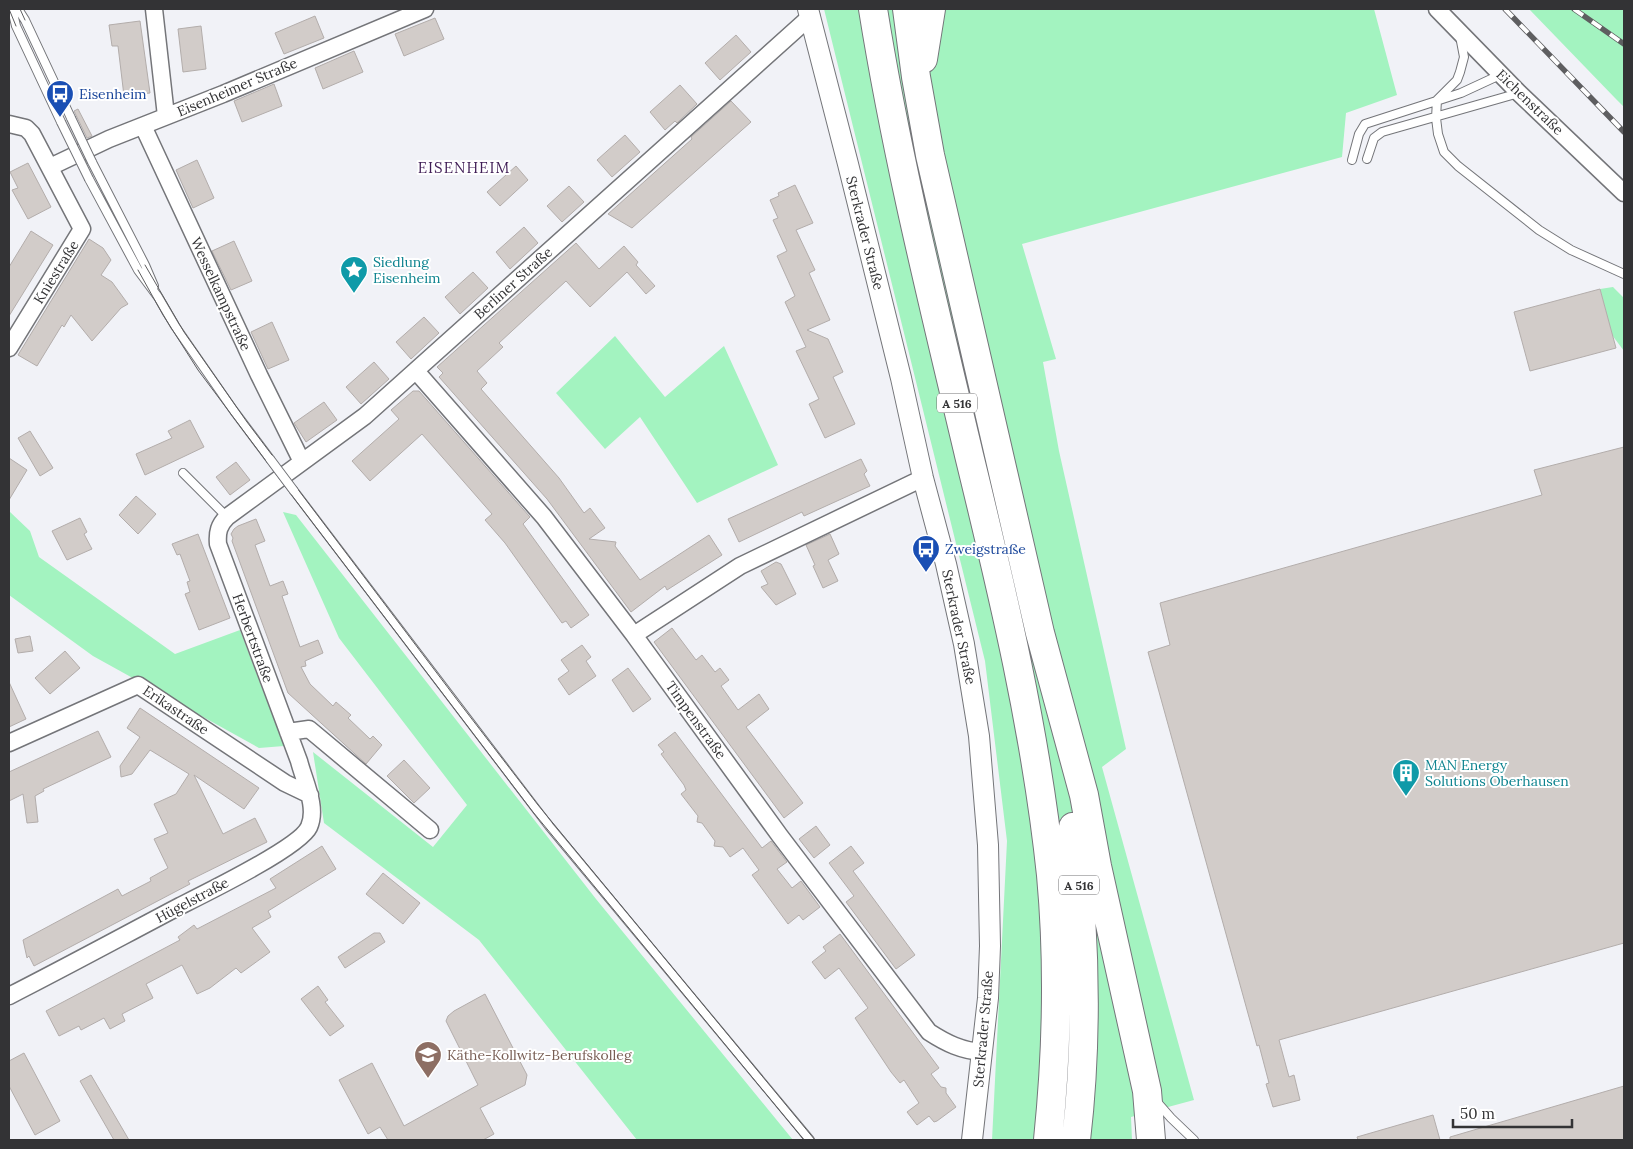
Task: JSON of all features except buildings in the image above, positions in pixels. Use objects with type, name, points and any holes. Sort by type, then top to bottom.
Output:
[{"type":"highway","name":"A 516","points":[[873,9],[900,157],[1013,640],[1036,759],[1051,877],[1056,980],[1055,1049],[1048,1140]]},
{"type":"highway","name":"A 516","points":[[907,9],[916,77],[930,155],[1040,633],[1062,750],[1077,861],[1082,954],[1083,1006],[1080,1107],[1076,1140]]},
{"type":"highway","points":[[916,77],[925,54],[927,27],[931,9]]},
{"type":"highway","points":[[1040,633],[1084,795],[1099,875],[1148,1091],[1151,1140]]},
{"type":"street","points":[[154,9],[166,116]]},
{"type":"street","name":"Eisenheimer Straße","points":[[50,167],[109,139],[223,94],[425,9]]},
{"type":"street","name":"Eichenstraße","points":[[1438,9],[1519,93],[1624,193]]},
{"type":"street","name":"Berliner Straße","points":[[227,517],[365,416],[810,12]]},
{"type":"street","name":"Sterkrader Straße","points":[[810,12],[958,618],[972,689],[985,799],[990,891],[988,998],[972,1140]]},
{"type":"street","points":[[9,124],[26,128],[32,134],[50,167]]},
{"type":"street","name":"Wesselkampstraße","points":[[143,126],[240,341],[302,462]]},
{"type":"street","name":"Kniestraße","points":[[9,348],[82,230],[50,167]]},
{"type":"street","name":"Timpenstraße","points":[[416,371],[544,516],[634,635],[780,836],[929,1032],[948,1044],[970,1052],[983,1052]]},
{"type":"street","points":[[634,635],[740,566],[923,478]]},
{"type":"street","name":"Herbertstraße","points":[[227,517],[218,528],[218,544],[299,761]]},
{"type":"street","name":"Erikastraße","points":[[9,743],[138,685],[285,783],[310,794]]},
{"type":"street","points":[[288,732],[308,730],[430,830]]},
{"type":"street","name":"Hügelstraße","points":[[9,996],[75,963],[284,849],[304,835],[309,827],[311,818],[310,794],[303,779],[299,761]]},
{"type":"lane","points":[[12,9],[16,26],[61,122],[138,270],[234,411],[427,668],[550,826],[810,1140]]},
{"type":"lane","points":[[18,9],[25,20],[92,162],[145,265],[158,297]]},
{"type":"lane","points":[[1458,29],[1464,57],[1460,72],[1457,80],[1438,100],[1436,118],[1438,134],[1444,152],[1458,166],[1539,230],[1556,241],[1624,274]]},
{"type":"lane","points":[[1352,160],[1361,128],[1365,124],[1484,84],[1502,74]]},
{"type":"lane","points":[[1367,159],[1374,138],[1382,132],[1519,93]]},
{"type":"lane","points":[[183,473],[227,517]]},
{"type":"lane","points":[[1148,1091],[1171,1118],[1194,1140]]},
{"type":"green space","points":[[824,9],[1374,9],[1397,95],[1346,113],[1342,157],[1022,244],[1056,359],[1043,362],[1059,451],[1126,749],[1102,767],[1194,1100],[1131,1117],[1132,1140],[992,1140],[1007,841],[985,661]]},
{"type":"green space","points":[[1529,9],[1624,9],[1624,107],[1615,98]]},
{"type":"green space","points":[[1613,287],[1624,298],[1624,351],[1612,335],[1600,289]]},
{"type":"green space","points":[[615,336],[665,397],[724,346],[778,465],[697,503],[640,417],[605,449],[556,393]]},
{"type":"green space","points":[[9,511],[30,531],[39,557],[175,654],[240,630],[284,746],[259,748],[93,656],[9,595]]},
{"type":"green space","points":[[283,512],[296,515],[596,899],[793,1140],[637,1140],[479,940],[324,823],[313,752],[433,847],[467,805],[339,638]]},
{"type":"tram line","points":[[9,9],[16,26]]},
{"type":"tram line","points":[[20,9],[25,20]]},
{"type":"tram line","points":[[145,265],[184,332],[247,422],[458,701],[538,805],[815,1140]]},
{"type":"tram line","points":[[138,270],[163,315],[198,370],[533,812],[804,1140]]},
{"type":"railway","points":[[1505,9],[1624,132]]},
{"type":"railway","points":[[1574,9],[1624,44]]},
{"type":"place","name":"Eisenheim","points":[[60,118]]},
{"type":"place","name":"Siedlung Eisenheim","points":[[354,294]]},
{"type":"place","name":"Zweigstraße","points":[[926,573]]},
{"type":"place","name":"MAN Energy Solutions Oberhausen","points":[[1406,797]]},
{"type":"place","name":"Käthe-Kollwitz-Berufskolleg","points":[[428,1079]]},
{"type":"district","name":"EISENHEIM","points":[[464,167]]}]
